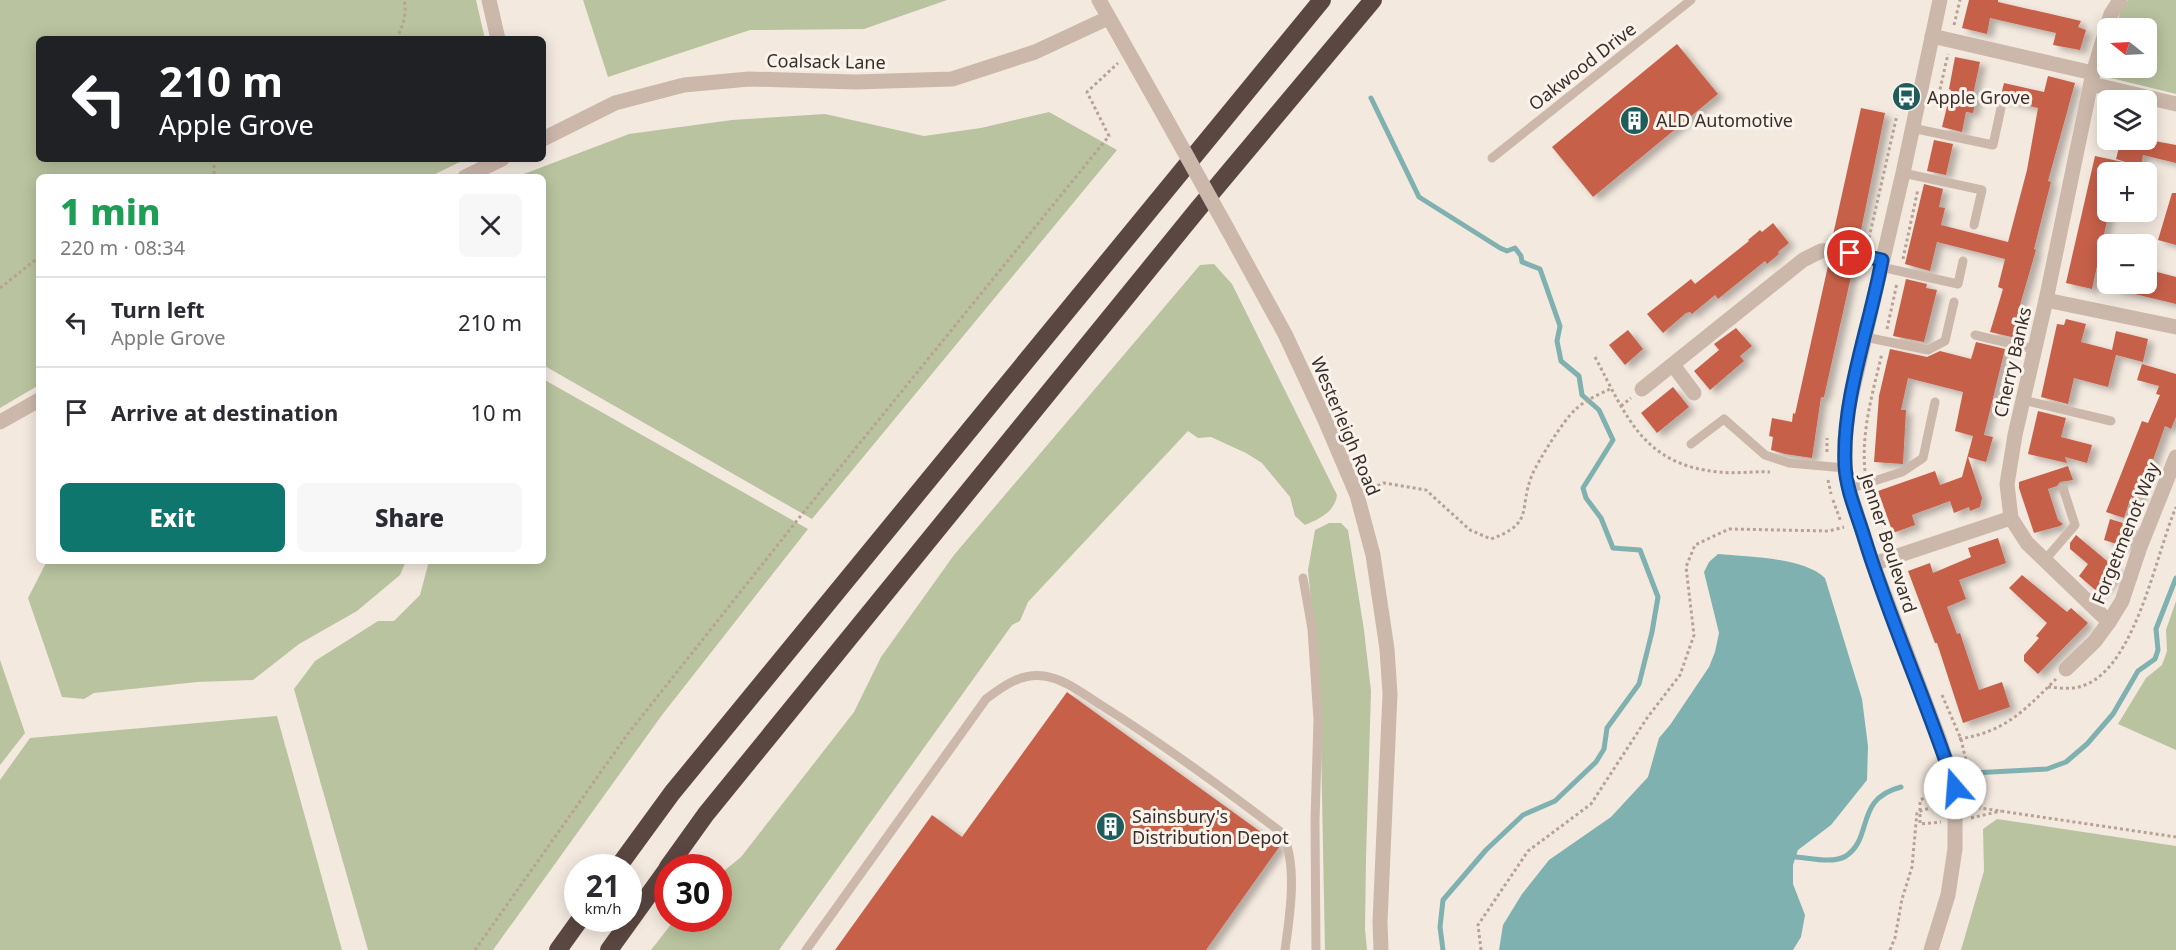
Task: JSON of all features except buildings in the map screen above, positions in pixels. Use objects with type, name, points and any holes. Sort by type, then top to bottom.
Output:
[{"type":"highway","points":[[627,854],[672,793],[1322,0]]},
{"type":"highway","points":[[678,854],[728,786],[1198,209],[1373,0]]},
{"type":"highway","points":[[609,950],[654,887]]},
{"type":"highway","points":[[558,950],[571,932]]},
{"type":"street","points":[[489,0],[497,36]]},
{"type":"street","name":"Westerleigh Road","points":[[1099,0],[1286,334],[1357,495],[1373,555],[1387,649],[1390,694],[1380,922],[1381,950]]},
{"type":"street","name":"Jenner Boulevard","points":[[1931,950],[1948,895],[1955,849],[1955,788],[1940,741],[1873,564],[1849,489],[1845,468],[1845,440],[1849,406],[1940,0]]},
{"type":"street","name":"Cherry Banks","points":[[2012,518],[2008,475],[2023,400],[2092,78],[2111,14],[2120,0]]},
{"type":"street","name":"Coalsack Lane","points":[[546,138],[615,103],[684,85],[749,79],[856,82],[952,79],[1035,52],[1108,18]]},
{"type":"street","points":[[1932,36],[2092,78],[2176,104]]},
{"type":"street","points":[[471,174],[496,162]]},
{"type":"street","points":[[1642,389],[1812,255],[1821,251],[1833,250],[1866,256],[1881,263]]},
{"type":"street","points":[[2046,300],[2176,327]]},
{"type":"street","points":[[1673,364],[1694,393]]},
{"type":"street","points":[[0,422],[36,402]]},
{"type":"street","name":"Forgetmenot Way","points":[[2012,518],[2027,543],[2109,622],[2122,601],[2140,547],[2176,457]]},
{"type":"street","points":[[1873,564],[2012,518]]},
{"type":"street","points":[[2066,669],[2095,641],[2109,622]]},
{"type":"lane","name":"Oakwood Drive","points":[[1492,158],[1691,0]]},
{"type":"lane","points":[[1912,128],[1993,145],[2001,108]]},
{"type":"lane","points":[[1903,173],[1982,190],[1974,225]]},
{"type":"lane","points":[[1881,263],[1900,271],[1958,284],[1964,261]]},
{"type":"lane","points":[[1865,337],[1928,350],[1945,341],[1954,302]]},
{"type":"lane","points":[[1975,335],[2034,349]]},
{"type":"lane","points":[[2023,400],[2111,421]]},
{"type":"lane","points":[[1849,489],[1902,472],[1923,458],[1935,402]]},
{"type":"lane","points":[[1691,444],[1724,419],[1765,455],[1789,463],[1845,468]]},
{"type":"lane","points":[[2044,561],[2074,525],[2062,488]]},
{"type":"lane","points":[[1303,578],[1312,629],[1318,720],[1315,821],[1316,950]]},
{"type":"lane","points":[[806,950],[986,699],[1005,684],[1022,678],[1042,676],[1060,680],[1133,725],[1282,832],[1288,846],[1290,875],[1289,922],[1285,950]]},
{"type":"path","points":[[398,36],[403,27],[404,0]]},
{"type":"path","points":[[1930,132],[1960,0]]},
{"type":"path","points":[[475,950],[627,735],[799,518],[1109,136],[1087,92],[1128,53]]},
{"type":"path","points":[[1866,256],[1899,104]]},
{"type":"path","points":[[1866,484],[1864,458],[1867,416],[1921,177]]},
{"type":"path","points":[[0,288],[36,259]]},
{"type":"path","points":[[1357,495],[1384,483],[1426,490],[1470,530],[1491,539],[1509,532],[1523,518],[1526,495],[1533,474],[1565,423],[1578,407],[1612,388]]},
{"type":"path","points":[[1622,406],[1629,399]]},
{"type":"path","points":[[1828,433],[1828,482],[1839,519],[1849,532]]},
{"type":"path","points":[[1481,950],[1478,925],[1528,851],[1591,804],[1647,718],[1680,675],[1694,635],[1686,567],[1695,545],[1728,529],[1829,531],[1844,526]]},
{"type":"path","points":[[1940,741],[1961,739],[1998,728],[2023,712],[2048,687]]},
{"type":"path","points":[[1939,688],[1961,739],[1968,769]]},
{"type":"path","points":[[1970,779],[1972,789],[1980,798],[1980,808]]},
{"type":"path","points":[[1936,781],[1938,792],[1920,800],[1922,810],[1920,824],[1985,816],[2001,811]]},
{"type":"path","points":[[1890,950],[1912,867],[1917,812],[1922,810],[1956,799],[1980,808],[2176,837]]},
{"type":"green space","points":[[0,0],[476,0],[484,36],[36,36],[36,162],[460,162],[435,174],[36,174],[36,387],[0,408]]},
{"type":"green space","points":[[583,0],[947,0],[864,29],[750,30],[608,77]]},
{"type":"green space","points":[[2128,0],[2176,0],[2176,94],[2111,78],[2157,78],[2157,18],[2119,18]]},
{"type":"green space","points":[[1049,112],[1117,150],[812,519],[546,367],[546,174],[524,174],[629,134],[732,120],[825,114],[924,136],[981,128]]},
{"type":"green space","points":[[1214,264],[1232,284],[1337,495],[1330,510],[1305,525],[1295,516],[1290,497],[1262,463],[1211,437],[1198,438],[1188,431],[1028,602],[1020,621],[1012,625],[779,950],[651,950],[665,932],[732,932],[732,864],[741,857],[854,712],[881,657],[954,555],[1200,265]]},
{"type":"green space","points":[[546,381],[808,529],[662,715],[493,950],[368,950],[294,689],[315,661],[378,621],[394,621],[420,595],[428,564],[546,564]]},
{"type":"green space","points":[[1329,523],[1341,523],[1348,530],[1371,691],[1366,858],[1367,950],[1325,950],[1320,693],[1308,570],[1315,530]]},
{"type":"green space","points":[[45,564],[405,564],[400,575],[357,611],[299,644],[253,680],[197,682],[94,693],[84,699],[62,697],[28,598]]},
{"type":"green space","points":[[2176,601],[2176,750],[2118,724],[2146,678],[2162,665],[2167,651],[2166,630]]},
{"type":"green space","points":[[0,660],[25,733],[0,765]]},
{"type":"green space","points":[[277,716],[342,950],[0,950],[0,780],[30,738]]},
{"type":"green space","points":[[1997,819],[2176,846],[2176,950],[1961,950],[1984,871],[1983,829]]},
{"type":"water","points":[[1718,554],[1789,562],[1815,571],[1825,578],[1862,699],[1868,746],[1867,780],[1831,825],[1798,850],[1793,865],[1793,884],[1805,915],[1801,937],[1793,950],[1499,950],[1503,925],[1522,894],[1549,860],[1611,817],[1648,777],[1659,738],[1709,667],[1719,633],[1704,572],[1709,562]]},
{"type":"waterway","points":[[1371,98],[1419,197],[1500,248],[1507,251],[1515,248],[1522,262],[1540,269],[1560,326],[1557,341],[1561,361],[1579,376],[1582,395],[1599,410],[1613,440],[1583,488],[1586,498],[1601,518],[1613,548],[1640,550],[1658,597],[1639,684],[1607,728],[1604,749],[1596,762],[1555,801],[1523,815],[1486,850],[1443,900],[1440,927],[1443,950]]},
{"type":"waterway","points":[[1972,773],[2047,769],[2066,762],[2087,744],[2113,714],[2138,671],[2155,659],[2158,650],[2156,629],[2176,578]]},
{"type":"waterway","points":[[1796,857],[1835,860],[1846,856],[1860,839],[1870,809],[1877,800],[1886,793],[1901,787]]},
{"type":"place","name":"Apple Grove","points":[[1906,97]]},
{"type":"place","name":"ALD Automotive","points":[[1635,120]]},
{"type":"place","name":"Sainsbury's Distribution Depot","points":[[1111,826]]},
{"type":"route","points":[[1850,253],[1882,260],[1849,406],[1845,440],[1845,468],[1849,489],[1873,564],[1940,741],[1955,788]]}]
